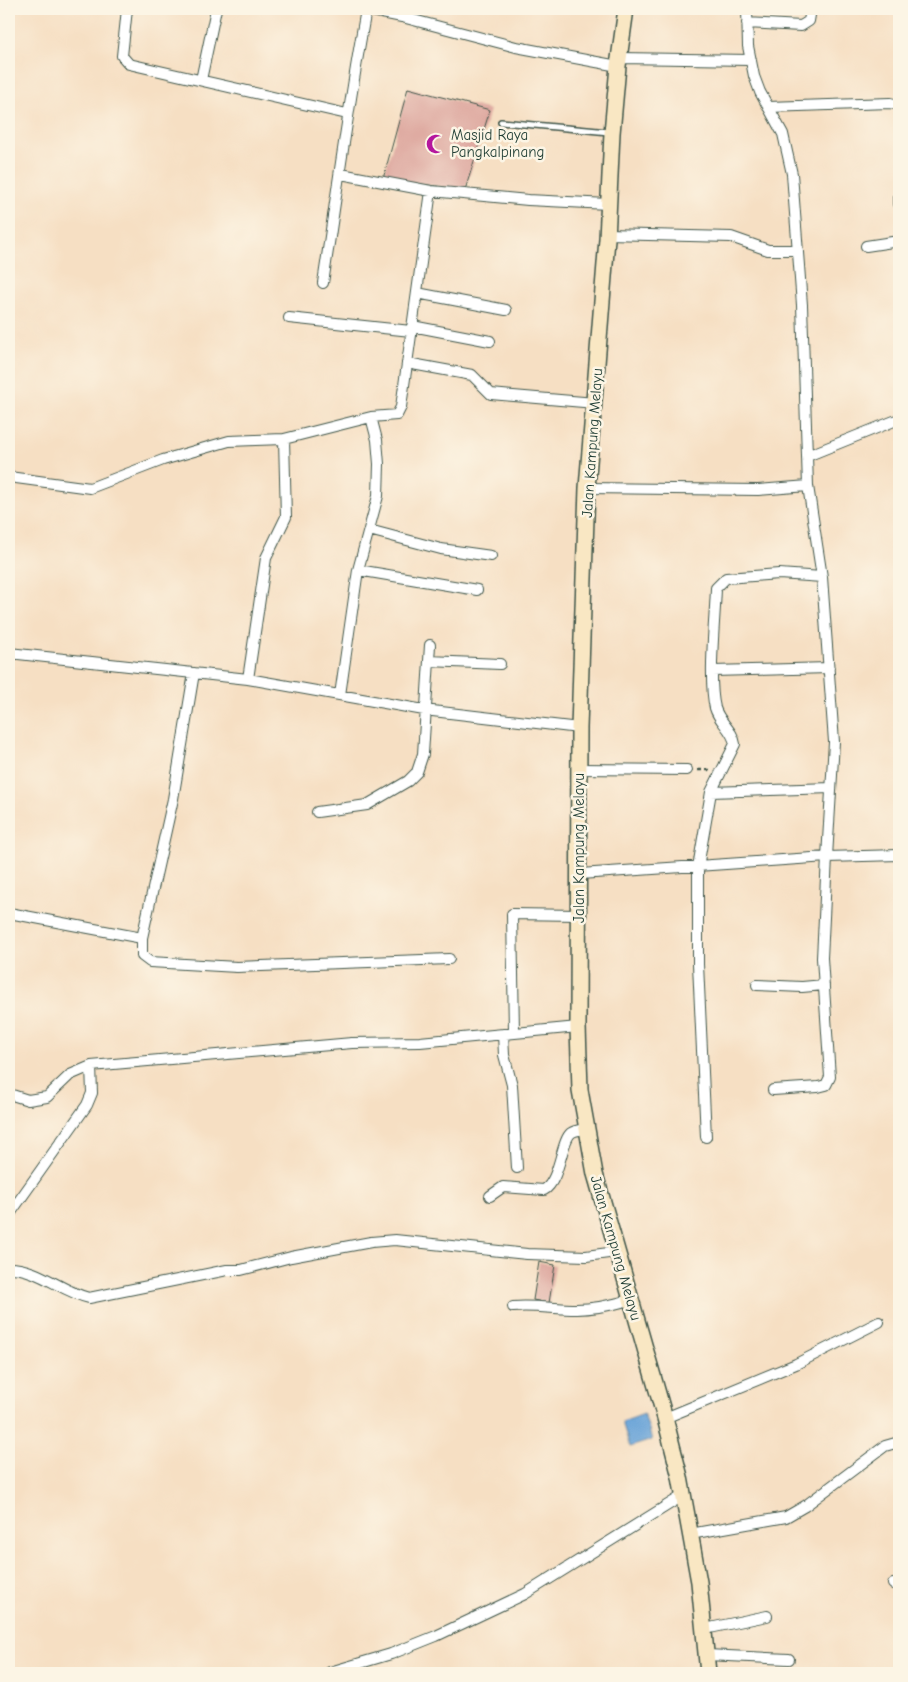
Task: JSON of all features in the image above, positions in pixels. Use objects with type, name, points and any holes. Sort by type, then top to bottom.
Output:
[{"type":"main road","name":"Jalan Kampung Melayu","points":[[626,9],[618,62],[612,133],[607,234],[587,488],[579,728],[578,1027],[580,1090],[592,1165],[666,1418],[684,1495],[705,1629],[708,1673]]},
{"type":"street","points":[[127,9],[122,56],[125,62],[347,114]]},
{"type":"street","points":[[201,80],[216,9]]},
{"type":"street","points":[[324,283],[341,174],[347,114],[364,9],[403,13],[507,45],[618,62],[751,60]]},
{"type":"street","points":[[747,9],[751,60],[760,92],[787,147],[792,174],[805,381],[808,486],[822,577],[834,742],[822,958],[830,1077],[826,1085],[818,1087],[773,1090]]},
{"type":"street","points":[[748,23],[801,26],[809,21],[811,9]]},
{"type":"street","points":[[768,107],[890,103],[899,105]]},
{"type":"street","points":[[341,174],[431,192],[608,204]]},
{"type":"street","points":[[899,187],[899,204]]},
{"type":"street","points":[[9,477],[90,488],[163,460],[229,441],[284,440],[371,417],[397,414],[401,407],[431,192]]},
{"type":"street","points":[[607,234],[731,237],[768,250],[798,250]]},
{"type":"street","points":[[866,246],[899,241]]},
{"type":"street","points":[[417,293],[506,310]]},
{"type":"street","points":[[289,318],[411,329],[490,341]]},
{"type":"street","points":[[407,363],[472,375],[491,394],[595,403]]},
{"type":"street","points":[[340,695],[358,570],[378,496],[380,464],[377,440],[371,417]]},
{"type":"street","points":[[807,456],[899,419]]},
{"type":"street","points":[[248,679],[266,558],[286,517],[284,440]]},
{"type":"street","points":[[587,488],[758,490],[808,486]]},
{"type":"street","points":[[369,530],[442,549],[491,556]]},
{"type":"street","points":[[358,570],[477,590]]},
{"type":"street","points":[[706,1137],[698,964],[698,866],[711,792],[735,744],[734,737],[715,707],[713,671],[716,588],[726,578],[779,574],[822,577]]},
{"type":"street","points":[[317,812],[367,805],[408,781],[417,772],[423,754],[424,710],[430,645]]},
{"type":"street","points":[[9,652],[248,679],[424,710],[579,728]]},
{"type":"street","points":[[429,661],[500,664]]},
{"type":"street","points":[[713,671],[830,668]]},
{"type":"street","points":[[194,672],[174,799],[142,938],[142,956],[150,962],[237,967],[449,959]]},
{"type":"street","points":[[580,769],[687,770]]},
{"type":"street","points":[[711,792],[831,788]]},
{"type":"street","points":[[580,874],[827,857],[899,855]]},
{"type":"street","points":[[9,913],[142,938]]},
{"type":"street","points":[[514,1032],[512,914],[579,916]]},
{"type":"street","points":[[757,985],[802,987],[824,985]]},
{"type":"street","points":[[9,1094],[28,1100],[47,1097],[70,1075],[91,1066],[352,1043],[420,1042],[578,1027]]},
{"type":"street","points":[[503,1034],[506,1064],[512,1085],[517,1168]]},
{"type":"street","points":[[9,1215],[87,1105],[92,1093],[91,1066]]},
{"type":"street","points":[[490,1196],[503,1187],[544,1190],[548,1188],[558,1168],[568,1136],[573,1132],[586,1128]]},
{"type":"street","points":[[9,1268],[33,1272],[72,1294],[89,1298],[227,1270],[241,1270],[291,1257],[371,1242],[395,1240],[485,1251],[561,1255],[586,1256],[616,1252]]},
{"type":"street","points":[[513,1307],[533,1306],[576,1309],[601,1307],[630,1300]]},
{"type":"street","points":[[666,1418],[796,1364],[879,1322]]},
{"type":"street","points":[[690,1534],[786,1517],[805,1506],[874,1453],[885,1446],[899,1442]]},
{"type":"street","points":[[330,1672],[391,1654],[436,1636],[525,1594],[684,1495]]},
{"type":"street","points":[[705,1629],[767,1616]]},
{"type":"street","points":[[707,1655],[789,1659]]},
{"type":"lane","points":[[502,122],[612,133]]},
{"type":"path","points":[[687,770],[722,770]]},
{"type":"water","points":[[644,1414],[652,1440],[630,1447],[622,1422]]},
{"type":"building","name":"Masjid Raya Pangkalpinang","points":[[408,88],[490,110],[465,190],[383,179]]},
{"type":"building","points":[[539,1262],[555,1265],[549,1303],[533,1300]]},
{"type":"place","name":"Masjid Raya Pangkalpinang","points":[[436,144]]}]
